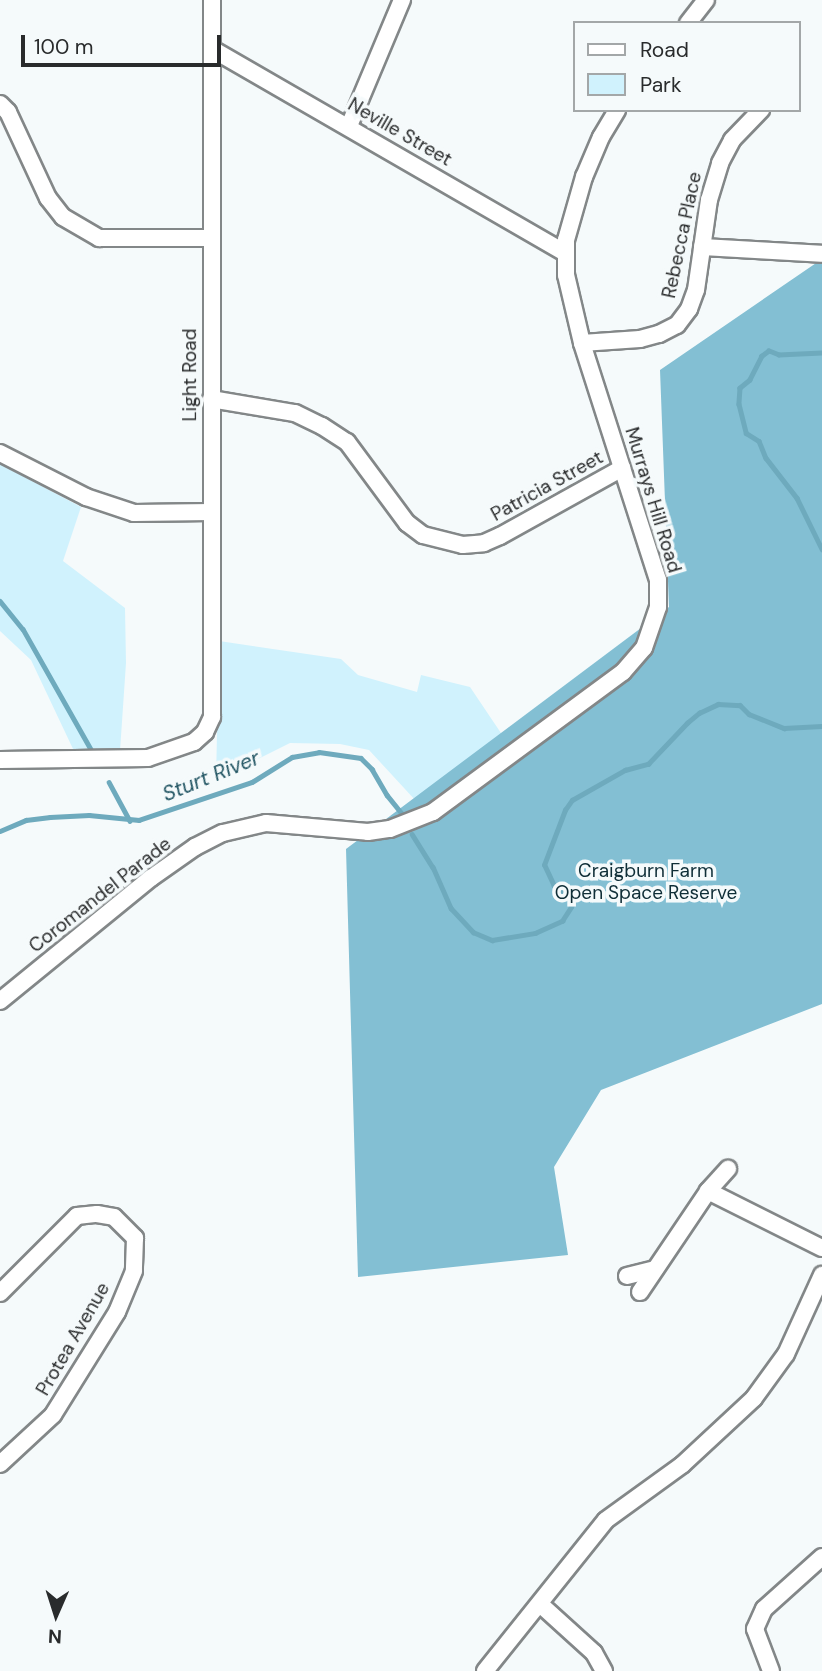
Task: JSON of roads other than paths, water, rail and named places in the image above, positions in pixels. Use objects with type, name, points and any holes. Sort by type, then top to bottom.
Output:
[{"type":"street","name":"Light Road","points":[[0,760],[148,758],[194,742],[205,732],[212,717],[212,0]]},
{"type":"street","points":[[349,126],[402,0]]},
{"type":"street","points":[[690,21],[706,0]]},
{"type":"street","name":"Neville Street","points":[[212,49],[565,253]]},
{"type":"street","points":[[0,104],[8,112],[48,198],[63,217],[99,238],[211,238]]},
{"type":"street","name":"Murrays Hill Road","points":[[397,826],[429,814],[623,672],[643,648],[658,607],[658,580],[582,344],[566,275],[565,253],[584,177],[601,137],[616,112]]},
{"type":"street","name":"Rebecca Place","points":[[582,344],[640,339],[677,324],[689,309],[696,290],[709,200],[720,163],[732,140],[759,112]]},
{"type":"street","points":[[702,247],[822,254]]},
{"type":"street","name":"Patricia Street","points":[[211,399],[295,413],[322,426],[347,442],[407,523],[423,535],[463,545],[484,543],[500,536],[622,468]]},
{"type":"street","points":[[0,453],[86,497],[134,513],[211,512]]},
{"type":"street","name":"Coromandel Parade","points":[[0,1001],[151,878],[195,847],[223,833],[267,823],[368,832],[397,826]]},
{"type":"street","points":[[640,1292],[708,1191],[728,1169]]},
{"type":"street","points":[[708,1191],[822,1248]]},
{"type":"street","name":"Protea Avenue","points":[[0,1293],[77,1216],[97,1214],[114,1217],[125,1225],[135,1238],[135,1271],[117,1312],[53,1415],[0,1464]]},
{"type":"street","points":[[627,1276],[655,1269]]},
{"type":"street","points":[[485,1671],[606,1520],[682,1465],[754,1398],[786,1354],[822,1275]]},
{"type":"street","points":[[771,1671],[755,1629],[764,1609],[822,1557]]},
{"type":"street","points":[[540,1604],[594,1653],[604,1671]]},
{"type":"waterway","name":"Sturt River","points":[[822,353],[779,355],[769,351],[762,356],[750,380],[740,388],[739,404],[746,433],[759,441],[766,458],[797,498],[822,549]]},
{"type":"waterway","points":[[0,601],[23,629],[91,749]]},
{"type":"waterway","name":"Sturt River","points":[[412,834],[433,867],[451,908],[473,932],[492,940],[535,933],[562,921],[571,907],[570,898],[554,886],[544,865],[565,810],[572,800],[625,770],[648,764],[687,723],[699,713],[718,704],[740,705],[749,714],[784,728],[822,726]]},
{"type":"waterway","name":"Sturt River","points":[[0,831],[26,820],[50,817],[89,815],[139,820],[252,782],[292,757],[319,752],[361,758],[372,769],[403,815]]},
{"type":"waterway","points":[[109,782],[130,821]]},
{"type":"park label","name":"Craigburn Farm Open Space Reserve","points":[[646,882]]}]
